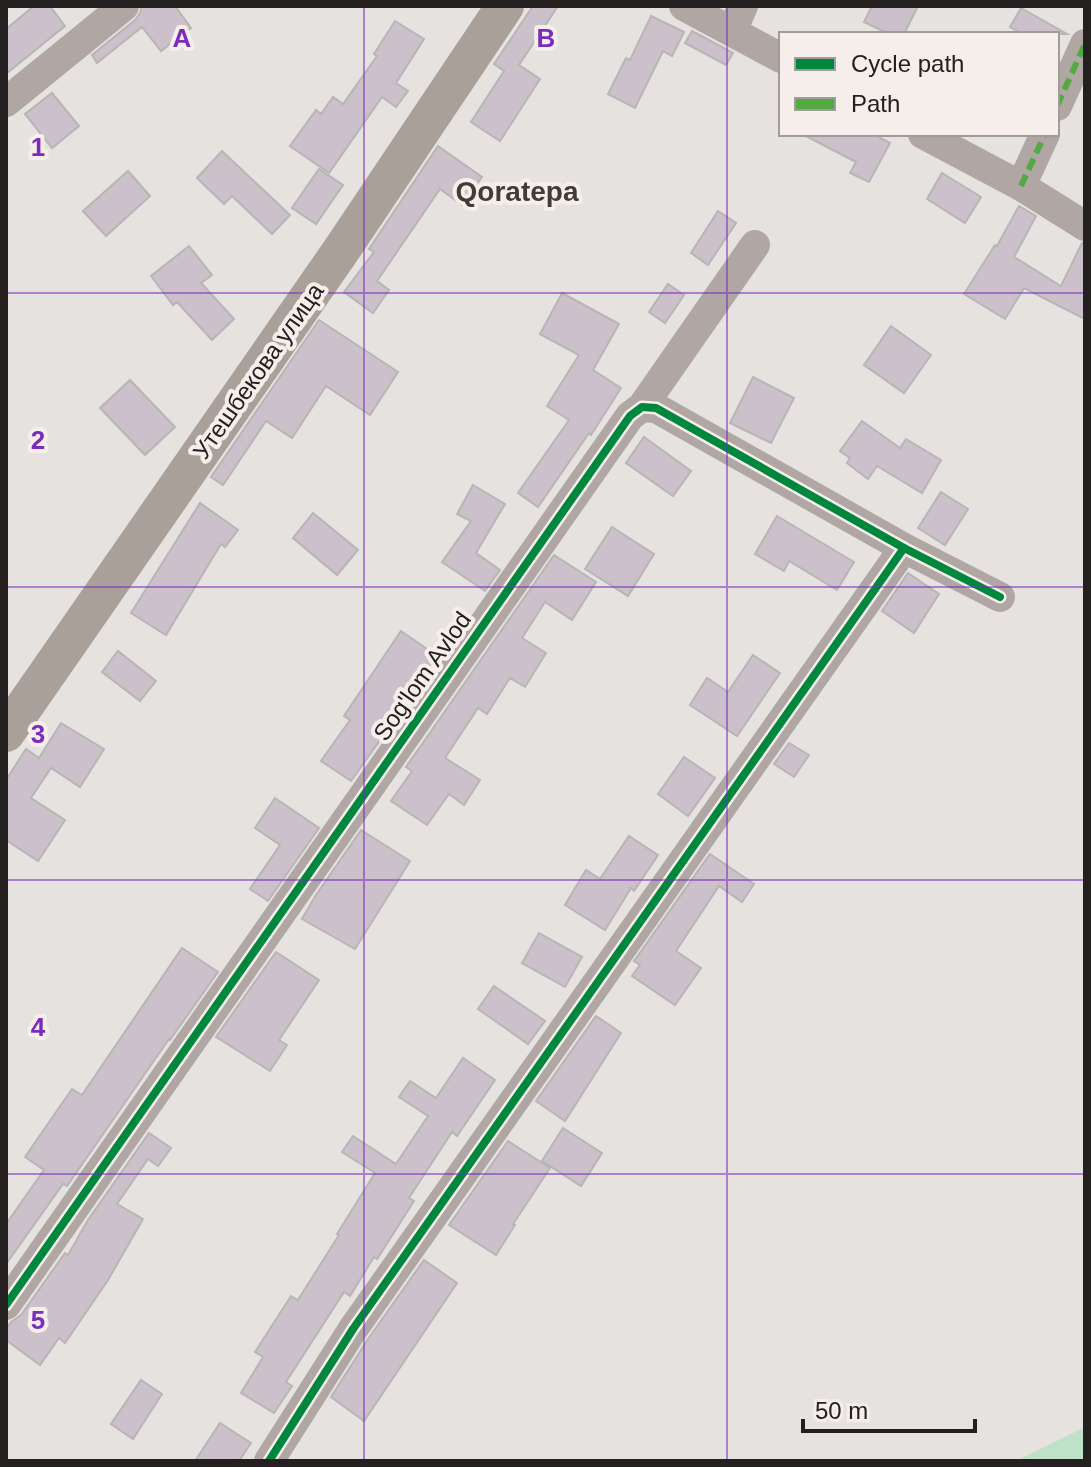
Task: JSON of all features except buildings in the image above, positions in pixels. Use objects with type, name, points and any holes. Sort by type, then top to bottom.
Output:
[{"type":"main road","name":"Утешбекова улица","points":[[6,733],[340,252],[505,6]]},
{"type":"street","points":[[6,102],[124,6]]},
{"type":"street","points":[[684,6],[738,19],[779,56]]},
{"type":"street","points":[[1059,102],[1085,44]]},
{"type":"street","points":[[927,136],[1021,186],[1085,226]]},
{"type":"street","points":[[1021,186],[1044,136]]},
{"type":"street","name":"Sog'lom Avlod","points":[[6,1305],[630,416],[642,407],[755,245]]},
{"type":"street","points":[[642,407],[656,408],[904,548],[1000,597]]},
{"type":"street","points":[[269,1461],[353,1329],[904,548]]},
{"type":"green space","points":[[1085,1427],[1085,1461],[1016,1461]]},
{"type":"marked path","points":[[1059,102],[1085,44]]},
{"type":"marked path","points":[[1021,186],[1044,136]]},
{"type":"cycle path","points":[[6,1305],[630,416],[642,407],[656,408],[904,548],[1000,597]]},
{"type":"cycle path","points":[[269,1461],[353,1329],[904,548]]},
{"type":"district","name":"Qoratepa","points":[[517,191]]}]
